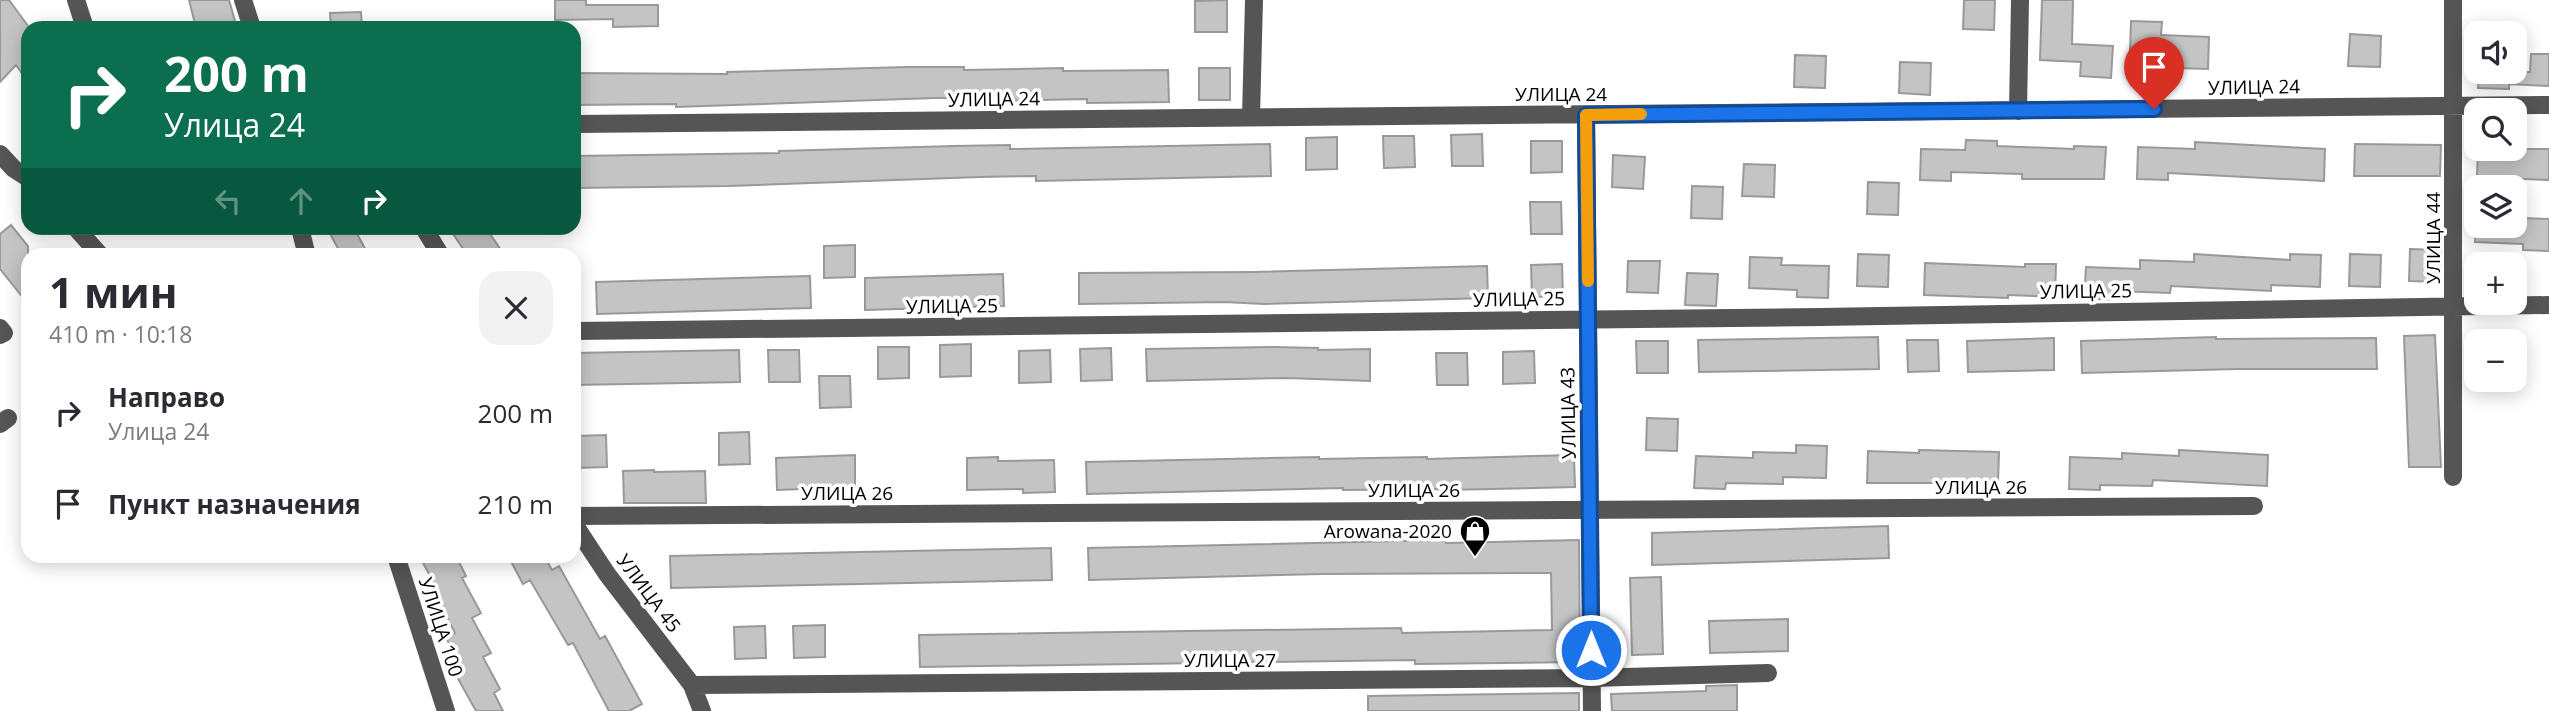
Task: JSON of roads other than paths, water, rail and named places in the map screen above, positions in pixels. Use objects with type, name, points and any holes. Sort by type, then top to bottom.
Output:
[{"type":"street","points":[[76,0],[83,21]]},
{"type":"street","points":[[243,0],[250,21]]},
{"type":"street","points":[[1251,117],[1254,0]]},
{"type":"street","points":[[2018,111],[2020,0]]},
{"type":"street","name":"УЛИЦА 44","points":[[2453,0],[2453,477]]},
{"type":"street","name":"УЛИЦА 24","points":[[581,124],[2549,105]]},
{"type":"street","name":"УЛИЦА 43","points":[[1586,115],[1592,711]]},
{"type":"street","points":[[0,154],[21,172]]},
{"type":"street","name":"УЛИЦА 25","points":[[581,331],[2549,305]]},
{"type":"street","points":[[0,328],[4,333],[0,335]]},
{"type":"street","name":"УЛИЦА 26","points":[[581,516],[2254,506]]},
{"type":"street","name":"УЛИЦА 45","points":[[581,535],[607,574],[692,685],[702,711]]},
{"type":"street","name":"УЛИЦА 100","points":[[398,563],[446,711]]},
{"type":"street","name":"УЛИЦА 27","points":[[692,685],[1591,678],[1768,673]]},
{"type":"place","name":"Arowana-2020","points":[[1475,558]]}]
